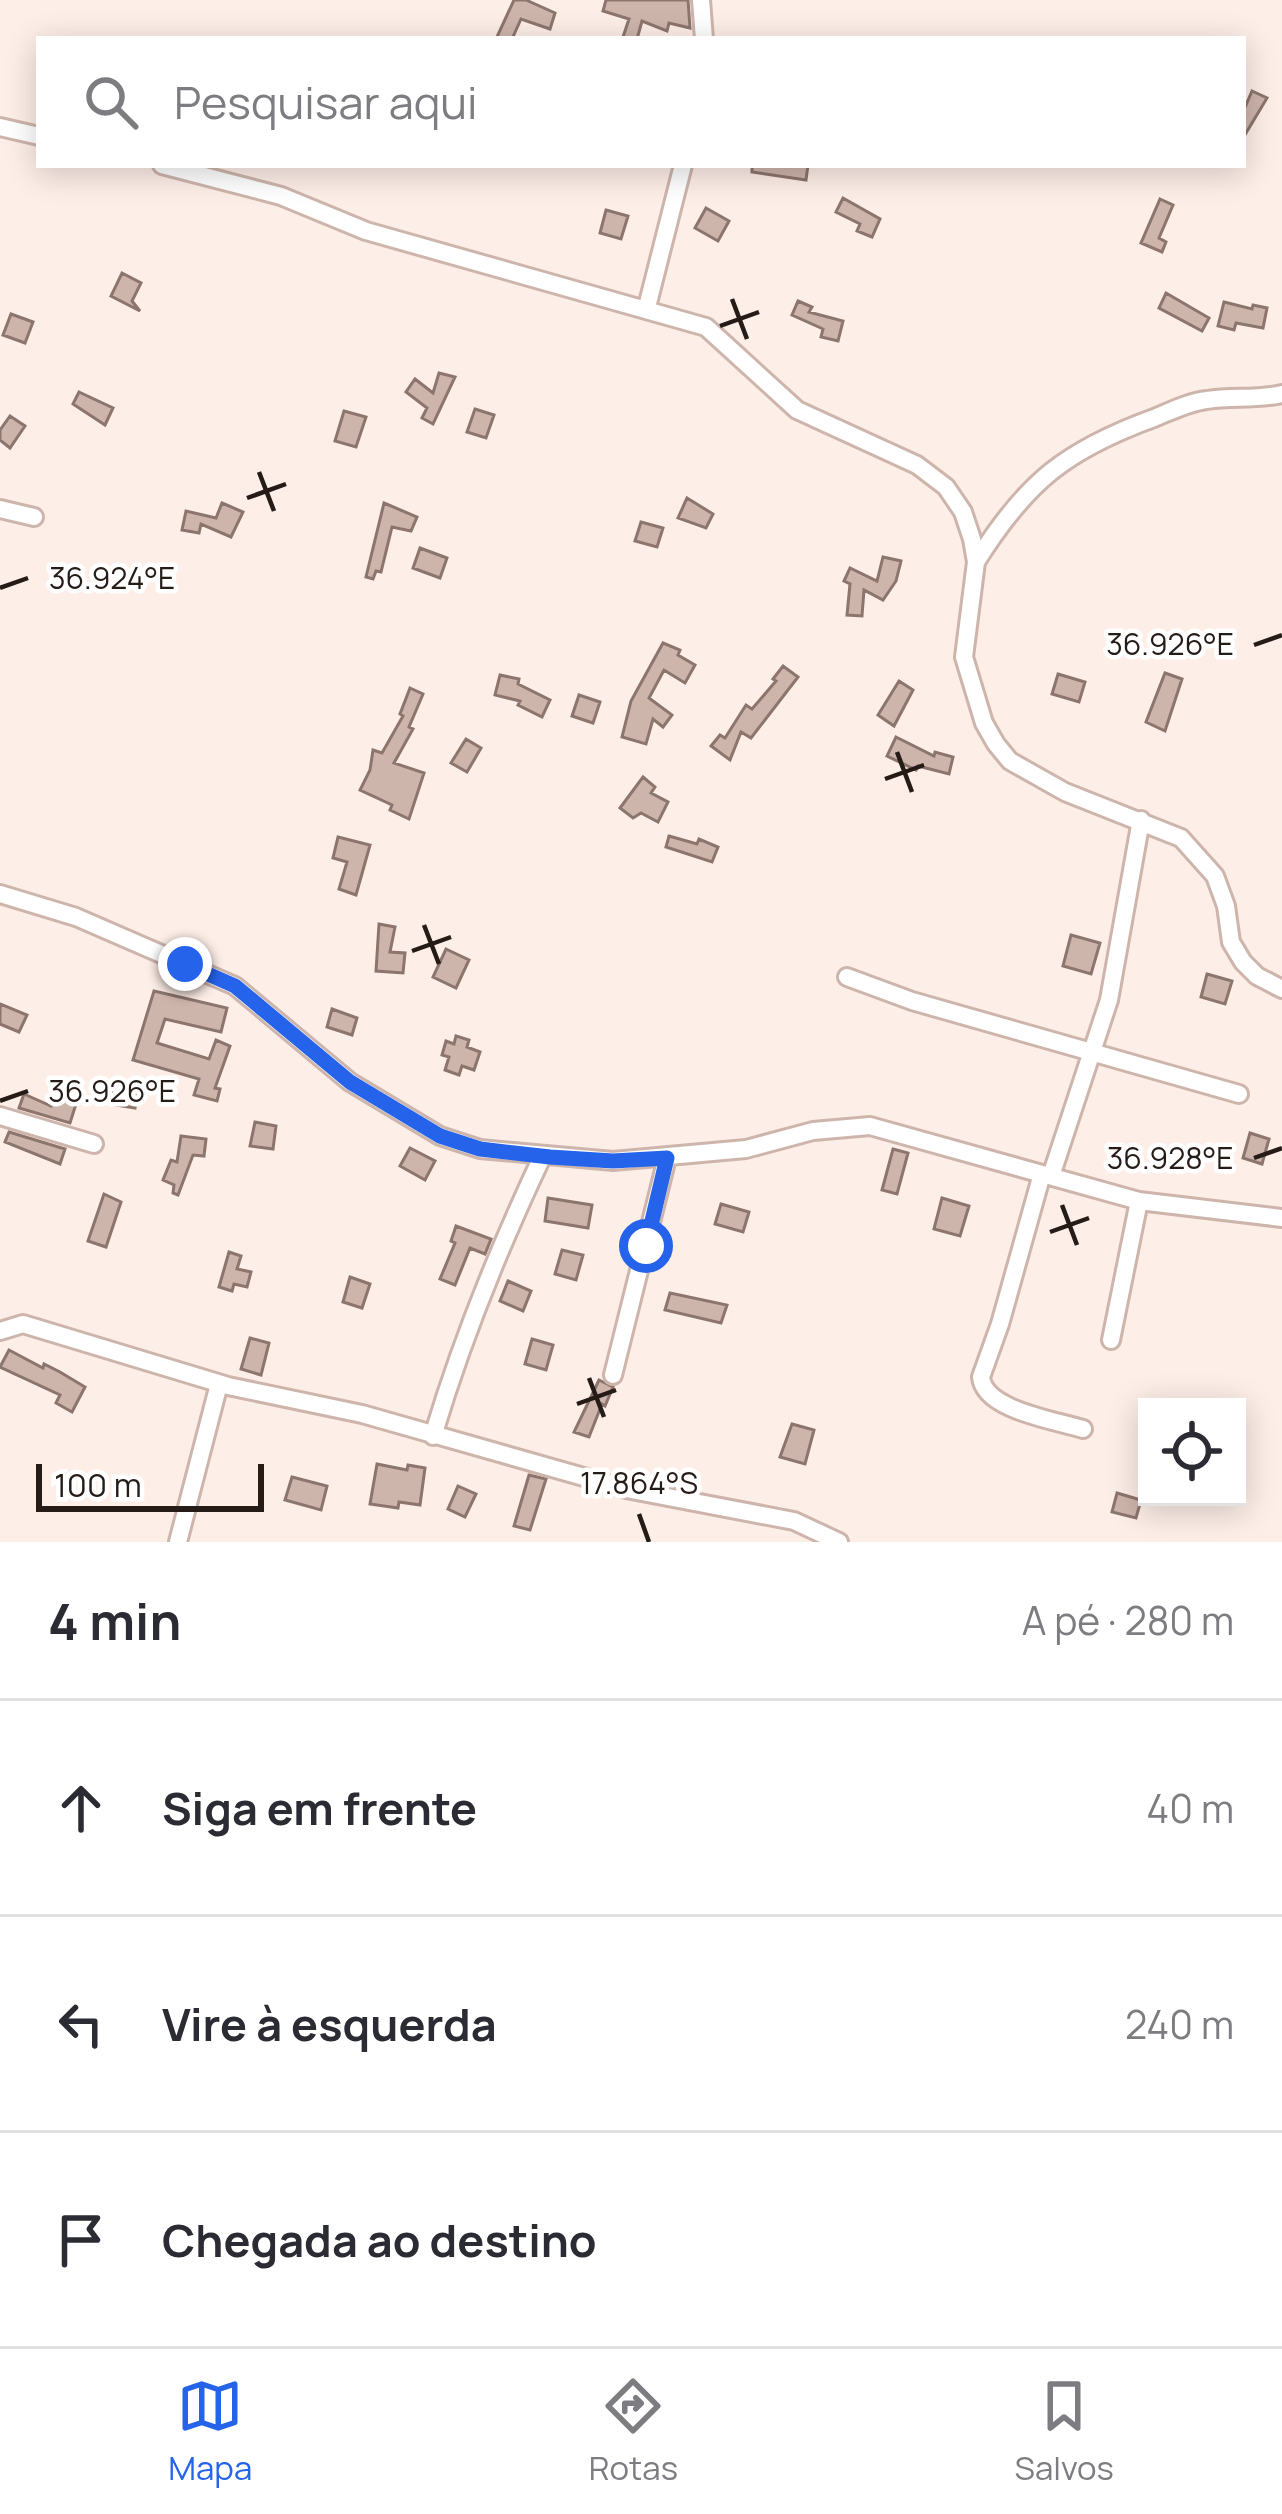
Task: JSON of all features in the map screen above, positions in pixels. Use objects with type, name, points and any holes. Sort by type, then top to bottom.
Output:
[{"type":"street","points":[[701,0],[704,36]]},
{"type":"street","points":[[0,127],[36,135]]},
{"type":"street","points":[[174,168],[281,196],[367,231],[706,327],[797,410],[917,465],[946,487],[964,512],[976,562],[964,657],[995,744],[1010,761],[1065,792],[1181,838],[1216,876],[1231,942],[1243,962],[1282,989]]},
{"type":"street","points":[[647,307],[682,168]]},
{"type":"street","points":[[976,562],[1005,516],[1048,471],[1093,441],[1202,400],[1244,401],[1282,394]]},
{"type":"street","points":[[0,509],[34,517]]},
{"type":"street","points":[[1083,1429],[993,1401],[981,1387],[981,1377],[1109,1000],[1141,820]]},
{"type":"street","points":[[0,894],[76,916],[235,986],[350,1082],[440,1136],[480,1149],[613,1161],[667,1158],[746,1149],[813,1131],[870,1126],[1139,1201],[1282,1218]]},
{"type":"street","points":[[847,977],[912,1001],[1239,1094]]},
{"type":"street","points":[[0,1116],[94,1144]]},
{"type":"street","points":[[433,1436],[485,1281],[542,1156]]},
{"type":"street","points":[[613,1375],[667,1158]]},
{"type":"street","points":[[1111,1340],[1139,1201]]},
{"type":"street","points":[[0,1331],[23,1324],[219,1384],[346,1411],[626,1489],[794,1521],[839,1542]]},
{"type":"street","points":[[178,1542],[219,1384]]},
{"type":"building","points":[[514,0],[526,0],[555,13],[550,29],[521,19],[513,36],[497,36]]},
{"type":"building","points":[[606,0],[688,0],[690,28],[669,23],[667,31],[642,21],[638,36],[623,36],[629,19],[603,11]]},
{"type":"building","points":[[1252,91],[1267,98],[1246,133],[1246,105]]},
{"type":"building","points":[[752,168],[808,168],[806,180],[752,172]]},
{"type":"building","points":[[843,198],[880,219],[872,237],[857,231],[860,224],[836,212]]},
{"type":"building","points":[[1160,199],[1173,205],[1159,238],[1166,242],[1162,252],[1141,243]]},
{"type":"building","points":[[706,208],[729,221],[718,241],[695,228]]},
{"type":"building","points":[[606,210],[628,216],[621,239],[600,233]]},
{"type":"building","points":[[122,273],[141,283],[132,301],[140,311],[111,296]]},
{"type":"building","points":[[1166,293],[1209,318],[1202,331],[1159,308]]},
{"type":"building","points":[[798,301],[812,307],[809,312],[843,321],[838,341],[821,337],[823,329],[792,315]]},
{"type":"building","points":[[1224,302],[1267,308],[1263,328],[1236,323],[1234,330],[1218,326]]},
{"type":"building","points":[[11,314],[33,322],[25,343],[3,335]]},
{"type":"building","points":[[439,373],[455,377],[433,424],[422,418],[427,408],[406,392],[415,379],[433,393]]},
{"type":"building","points":[[79,392],[113,408],[105,425],[73,404]]},
{"type":"building","points":[[475,409],[494,415],[486,438],[467,432]]},
{"type":"building","points":[[344,411],[366,417],[356,447],[335,441]]},
{"type":"building","points":[[10,416],[25,426],[10,448],[0,440],[0,430]]},
{"type":"building","points":[[687,498],[713,514],[706,528],[678,518]]},
{"type":"building","points":[[222,503],[243,512],[231,537],[201,524],[199,533],[182,530],[186,511],[216,518]]},
{"type":"building","points":[[384,503],[417,517],[411,531],[392,527],[381,572],[376,571],[373,579],[366,577]]},
{"type":"building","points":[[641,522],[663,528],[657,547],[635,541]]},
{"type":"building","points":[[420,548],[447,558],[440,578],[413,568]]},
{"type":"building","points":[[883,557],[901,561],[896,581],[883,600],[864,590],[862,616],[847,615],[850,584],[844,581],[850,568],[877,581]]},
{"type":"building","points":[[663,643],[680,650],[678,655],[695,665],[685,683],[664,670],[649,698],[672,715],[663,727],[653,719],[646,744],[622,737],[631,701]]},
{"type":"building","points":[[783,666],[798,677],[751,738],[741,732],[730,760],[711,746],[720,735],[725,738],[746,705],[752,709]]},
{"type":"building","points":[[1165,673],[1182,679],[1165,731],[1146,722]]},
{"type":"building","points":[[1058,674],[1085,682],[1079,702],[1052,694]]},
{"type":"building","points":[[500,675],[519,679],[518,684],[550,700],[542,717],[518,705],[520,701],[495,695]]},
{"type":"building","points":[[899,681],[913,690],[894,726],[878,715]]},
{"type":"building","points":[[410,688],[423,694],[409,727],[413,729],[394,763],[424,773],[409,819],[360,790],[373,750],[382,753],[403,716]]},
{"type":"building","points":[[579,695],[600,702],[593,723],[572,716]]},
{"type":"building","points":[[896,737],[934,756],[935,752],[953,757],[949,774],[918,766],[916,770],[887,756]]},
{"type":"building","points":[[466,739],[481,748],[467,772],[451,763]]},
{"type":"building","points":[[643,777],[655,787],[651,793],[668,802],[658,822],[641,813],[633,818],[620,808]]},
{"type":"building","points":[[669,836],[697,844],[699,839],[718,847],[712,862],[666,847]]},
{"type":"building","points":[[338,837],[370,845],[356,895],[339,889],[347,862],[333,858]]},
{"type":"building","points":[[379,924],[395,927],[390,952],[405,953],[403,973],[376,971]]},
{"type":"building","points":[[1071,935],[1100,943],[1091,974],[1063,966]]},
{"type":"building","points":[[446,949],[469,960],[456,988],[433,977]]},
{"type":"building","points":[[1207,974],[1232,981],[1225,1004],[1201,997]]},
{"type":"building","points":[[154,991],[227,1008],[221,1032],[165,1019],[157,1043],[209,1059],[216,1040],[230,1046],[215,1088],[220,1089],[217,1101],[194,1095],[199,1079],[133,1060]]},
{"type":"building","points":[[0,1004],[27,1015],[19,1032],[0,1024]]},
{"type":"building","points":[[332,1009],[357,1018],[352,1035],[327,1027]]},
{"type":"building","points":[[456,1036],[469,1040],[467,1047],[480,1052],[474,1070],[462,1066],[459,1075],[445,1070],[449,1057],[442,1055],[446,1041],[454,1044]]},
{"type":"building","points":[[113,1084],[138,1087],[135,1108],[110,1104]]},
{"type":"building","points":[[24,1094],[51,1106],[54,1097],[76,1104],[70,1123],[19,1108]]},
{"type":"building","points":[[255,1122],[276,1126],[273,1149],[250,1146]]},
{"type":"building","points":[[9,1132],[65,1149],[60,1164],[5,1142]]},
{"type":"building","points":[[1250,1133],[1269,1139],[1262,1164],[1243,1158]]},
{"type":"building","points":[[181,1136],[206,1139],[204,1156],[193,1155],[178,1195],[173,1193],[174,1185],[163,1180],[171,1160],[177,1162]]},
{"type":"building","points":[[410,1148],[435,1161],[425,1180],[400,1166]]},
{"type":"building","points":[[893,1149],[908,1153],[897,1194],[882,1190]]},
{"type":"building","points":[[104,1194],[121,1202],[106,1247],[88,1241]]},
{"type":"building","points":[[548,1198],[592,1205],[588,1228],[545,1221]]},
{"type":"building","points":[[942,1198],[969,1206],[960,1236],[934,1229]]},
{"type":"building","points":[[721,1204],[749,1212],[743,1232],[715,1224]]},
{"type":"building","points":[[456,1226],[491,1239],[485,1254],[470,1248],[455,1285],[440,1279],[455,1243],[451,1241]]},
{"type":"building","points":[[562,1250],[583,1255],[576,1280],[555,1274]]},
{"type":"building","points":[[229,1252],[241,1256],[237,1269],[251,1272],[247,1287],[234,1284],[232,1291],[219,1287]]},
{"type":"building","points":[[350,1277],[370,1284],[362,1308],[343,1302]]},
{"type":"building","points":[[508,1281],[531,1291],[523,1311],[500,1301]]},
{"type":"building","points":[[670,1293],[727,1305],[721,1323],[665,1310]]},
{"type":"building","points":[[250,1338],[269,1343],[261,1375],[241,1369]]},
{"type":"building","points":[[532,1339],[553,1345],[546,1370],[525,1364]]},
{"type":"building","points":[[9,1350],[85,1387],[72,1412],[56,1403],[60,1395],[0,1367]]},
{"type":"building","points":[[599,1380],[613,1387],[589,1437],[574,1432]]},
{"type":"building","points":[[792,1424],[814,1430],[805,1464],[780,1457]]},
{"type":"building","points":[[377,1464],[425,1468],[420,1505],[370,1504]]},
{"type":"building","points":[[529,1475],[546,1479],[530,1530],[514,1526]]},
{"type":"building","points":[[292,1477],[327,1486],[321,1510],[285,1500]]},
{"type":"building","points":[[458,1486],[476,1494],[465,1517],[448,1509]]},
{"type":"building","points":[[1117,1493],[1138,1499],[1136,1518],[1112,1512]]},
{"type":"route","points":[[185,964],[235,986],[350,1082],[440,1136],[480,1149],[550,1157],[667,1158],[646,1246]]}]
